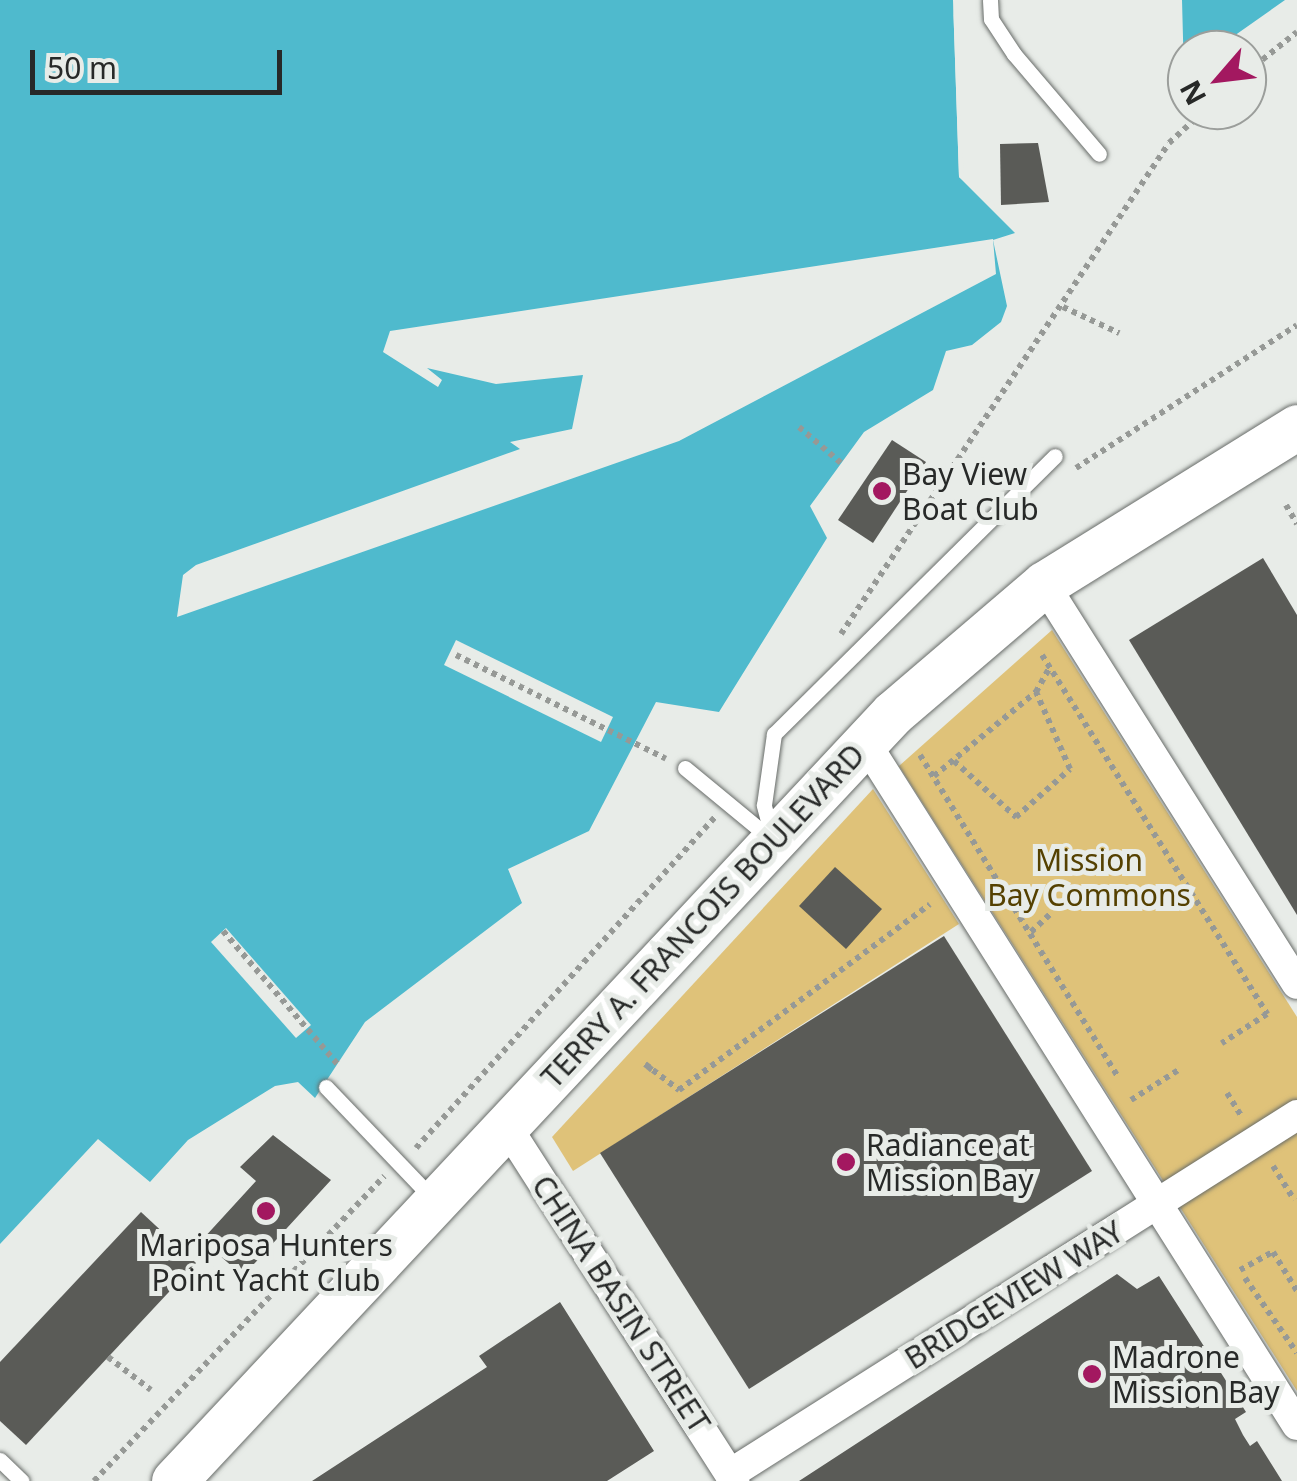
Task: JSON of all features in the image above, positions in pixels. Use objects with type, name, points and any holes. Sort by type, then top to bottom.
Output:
[{"type":"street","name":"TERRY A. FRANCOIS BOULEVARD","points":[[174,1481],[865,742],[1044,584],[1297,427]]},
{"type":"street","points":[[1044,584],[1297,984]]},
{"type":"street","points":[[865,742],[1297,1424]]},
{"type":"street","name":"BRIDGEVIEW WAY","points":[[732,1478],[1297,1116]]},
{"type":"street","name":"CHINA BASIN STREET","points":[[508,1126],[732,1478]]},
{"type":"lane","points":[[990,0],[990,19],[1014,54],[1099,154]]},
{"type":"lane","points":[[774,840],[764,805],[774,734],[1056,456]]},
{"type":"lane","points":[[684,768],[774,840]]},
{"type":"lane","points":[[326,1087],[436,1202]]},
{"type":"lane","points":[[0,1460],[22,1481]]},
{"type":"path","points":[[1267,56],[1297,32]]},
{"type":"path","points":[[838,630],[1063,307],[1169,143],[1184,130]]},
{"type":"path","points":[[1063,307],[1118,332]]},
{"type":"path","points":[[1061,480],[1297,324]]},
{"type":"path","points":[[799,427],[842,463]]},
{"type":"path","points":[[1286,505],[1297,524]]},
{"type":"path","points":[[456,655],[638,745]]},
{"type":"path","points":[[1042,656],[1267,1014],[1222,1043]]},
{"type":"path","points":[[934,776],[1036,692],[1049,668]]},
{"type":"path","points":[[954,760],[1016,817],[1070,770],[1036,692]]},
{"type":"path","points":[[920,754],[1131,1100],[1180,1069]]},
{"type":"path","points":[[428,1138],[696,836]]},
{"type":"path","points":[[1155,902],[1188,890]]},
{"type":"path","points":[[652,1070],[644,1064],[679,1090],[930,904]]},
{"type":"path","points":[[1031,932],[1050,914]]},
{"type":"path","points":[[223,930],[304,1026]]},
{"type":"path","points":[[1282,1180],[1294,1200]]},
{"type":"path","points":[[94,1481],[367,1190]]},
{"type":"path","points":[[1297,1291],[1273,1252],[1240,1270],[1293,1338],[1297,1354]]},
{"type":"path","points":[[108,1357],[151,1390]]},
{"type":"green space","name":"Mission Bay Commons","points":[[1052,630],[1297,1017],[1297,1391],[899,766]]},
{"type":"green space","points":[[873,789],[959,924],[573,1171],[552,1137]]},
{"type":"water","points":[[0,0],[953,0],[959,177],[1015,233],[993,240],[1007,306],[1001,322],[972,345],[946,351],[933,390],[864,432],[810,506],[827,538],[719,712],[656,702],[589,831],[508,869],[522,903],[365,1022],[315,1098],[298,1082],[275,1086],[188,1140],[150,1182],[98,1139],[0,1244]]},
{"type":"water","points":[[1182,0],[1285,0],[1242,30],[1183,30]]},
{"type":"pier","points":[[953,0],[964,174],[1020,225],[959,177]]},
{"type":"pier","points":[[993,239],[996,274],[679,441],[177,617],[183,575],[196,565],[520,449],[510,442],[572,429],[583,375],[496,384],[427,368],[442,380],[438,387],[383,352],[390,331]]},
{"type":"pier","points":[[456,640],[613,717],[601,742],[444,665]]},
{"type":"pier","points":[[226,928],[311,1025],[296,1038],[211,942]]},
{"type":"building","points":[[1038,143],[1049,202],[1001,205],[1000,144]]},
{"type":"building","name":"Bay View Boat Club","points":[[892,440],[926,462],[873,543],[838,520]]},
{"type":"building","points":[[1263,558],[1297,615],[1297,915],[1129,640]]},
{"type":"building","points":[[835,867],[882,909],[846,949],[799,906]]},
{"type":"building","name":"Radiance at Mission Bay","points":[[944,936],[1092,1171],[749,1389],[600,1153]]},
{"type":"building","name":"Mariposa Hunters Point Yacht Club","points":[[273,1135],[331,1180],[243,1276],[202,1240],[256,1181],[240,1167]]},
{"type":"building","points":[[141,1212],[196,1263],[26,1445],[0,1421],[0,1362]]},
{"type":"building","name":"Madrone Mission Bay","points":[[1117,1274],[1137,1289],[1159,1276],[1246,1412],[1235,1419],[1243,1435],[1250,1446],[1257,1441],[1282,1481],[799,1481]]},
{"type":"building","points":[[560,1302],[654,1451],[607,1481],[312,1481],[487,1367],[479,1356]]},
{"type":"place","name":"Bay View Boat Club","points":[[882,491]]},
{"type":"place","name":"Radiance at Mission Bay","points":[[846,1162]]},
{"type":"place","name":"Mariposa Hunters Point Yacht Club","points":[[266,1211]]},
{"type":"place","name":"Madrone Mission Bay","points":[[1092,1374]]}]
